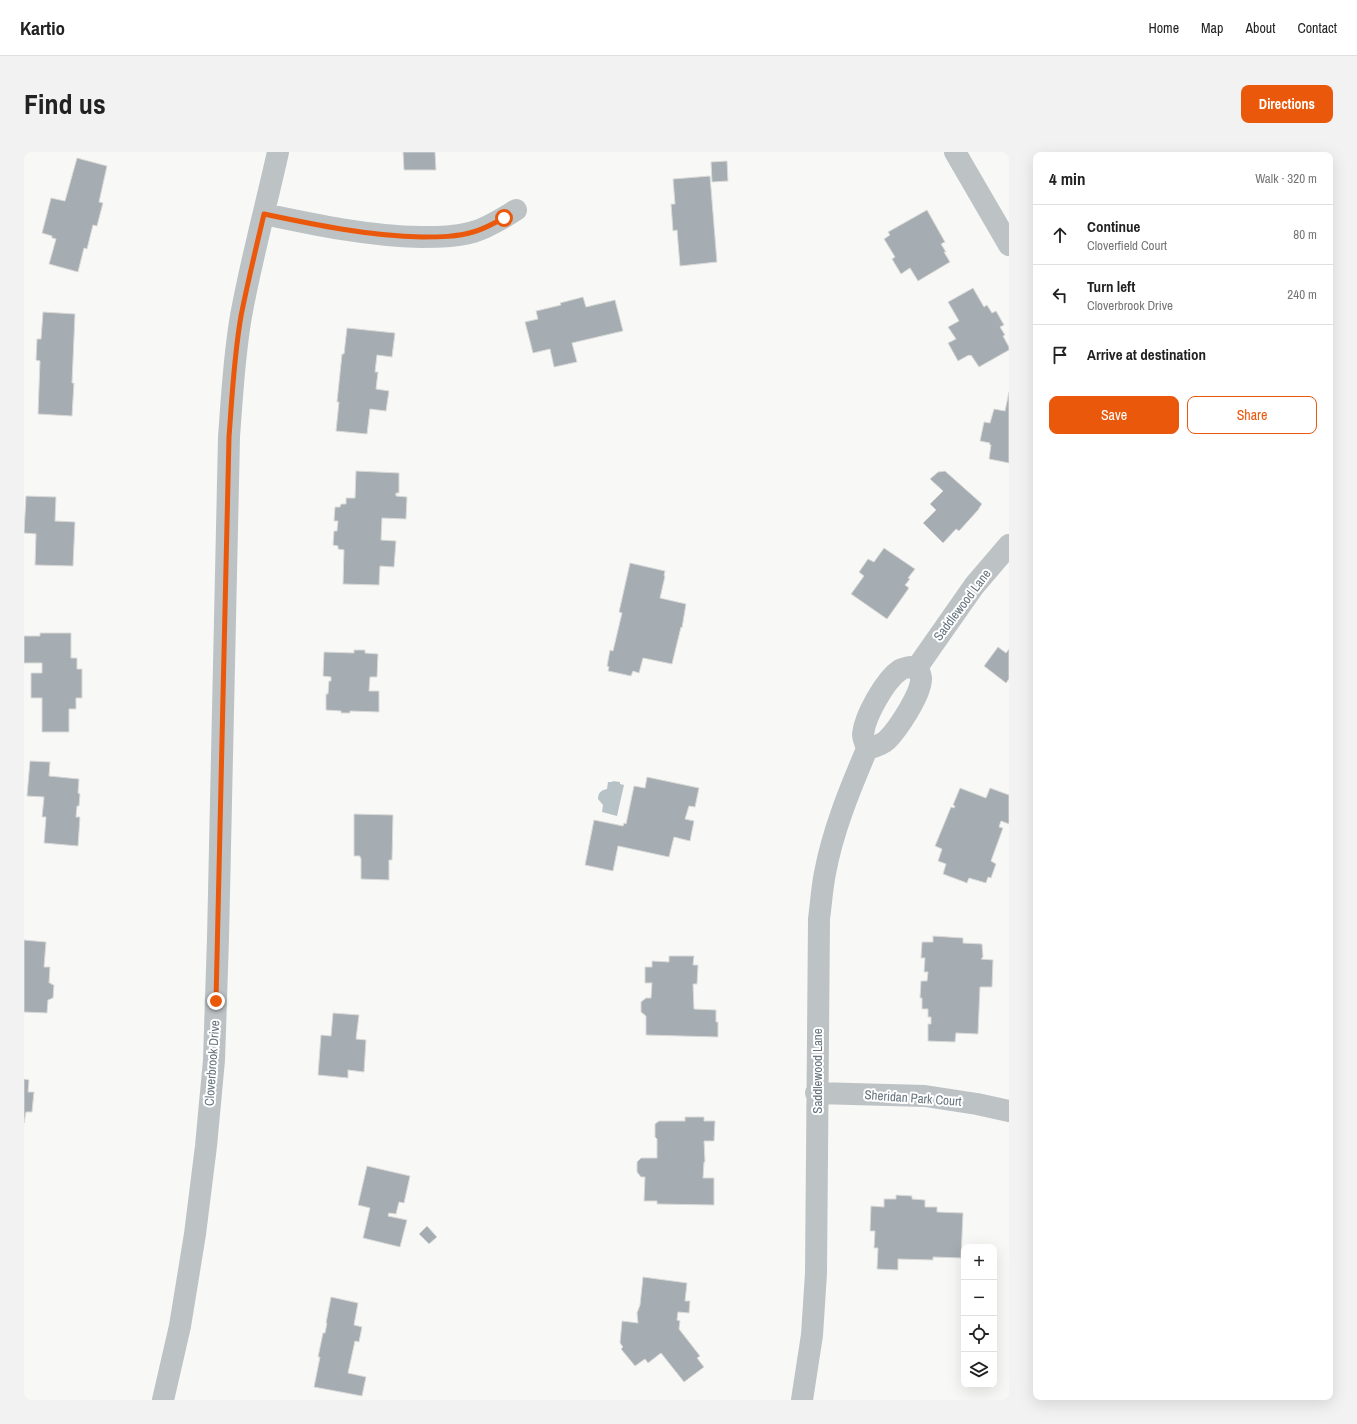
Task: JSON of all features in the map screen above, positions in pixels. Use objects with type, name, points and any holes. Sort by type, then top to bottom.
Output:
[{"type":"street","name":"Cloverbrook Drive","points":[[163,1400],[186,1294],[202,1184],[214,1060],[229,437],[233,382],[240,326],[249,276],[278,152]]},
{"type":"street","points":[[955,152],[1009,245]]},
{"type":"street","points":[[264,214],[324,226],[382,234],[434,237],[453,236],[478,231],[516,210]]},
{"type":"street","name":"Saddlewood Lane","points":[[918,666],[974,586],[1009,545]]},
{"type":"street","points":[[918,666],[921,679],[919,692],[903,719],[887,740],[880,745],[867,749],[863,736],[864,727],[882,692],[900,670],[907,667],[918,666]]},
{"type":"street","points":[[882,692],[909,709]]},
{"type":"street","name":"Saddlewood Lane","points":[[802,1400],[812,1335],[816,1273],[816,1093],[819,919],[824,874],[839,819],[867,749]]},
{"type":"street","name":"Sheridan Park Court","points":[[816,1093],[925,1096],[977,1104],[1009,1111]]},
{"type":"shaded area","points":[[608,782],[620,782],[620,784],[624,785],[617,816],[602,812],[603,805],[598,799],[600,792],[607,789]]},
{"type":"building","points":[[403,152],[435,152],[436,170],[404,170]]},
{"type":"building","points":[[77,158],[107,166],[99,202],[103,203],[97,226],[93,225],[87,249],[84,248],[78,272],[49,264],[56,239],[42,233],[51,198],[65,201]]},
{"type":"building","points":[[727,161],[728,181],[712,182],[711,162]]},
{"type":"building","points":[[710,176],[717,262],[680,266],[677,230],[673,231],[671,204],[675,204],[673,179]]},
{"type":"building","points":[[927,210],[945,242],[941,244],[950,262],[918,281],[910,268],[901,274],[892,259],[895,257],[884,239],[890,235],[888,232]]},
{"type":"building","points":[[973,288],[984,307],[987,305],[992,313],[996,311],[1004,325],[1000,327],[1005,335],[1003,336],[1009,347],[1009,350],[979,367],[971,355],[958,361],[948,343],[956,339],[948,327],[959,321],[948,302]]},
{"type":"building","points":[[583,297],[586,307],[615,300],[623,331],[572,343],[577,362],[554,367],[550,349],[533,353],[525,322],[538,319],[536,311],[561,305],[560,303]]},
{"type":"building","points":[[43,312],[75,314],[72,416],[38,414],[40,361],[36,360],[37,339],[41,339]]},
{"type":"building","points":[[347,328],[395,333],[392,357],[377,355],[375,372],[378,372],[376,389],[389,391],[386,411],[370,409],[367,434],[336,431],[339,402],[337,402],[342,354],[344,354]]},
{"type":"building","points":[[1009,392],[1009,463],[989,459],[990,443],[980,441],[984,422],[990,423],[994,409],[1005,411]]},
{"type":"building","points":[[356,471],[399,473],[399,493],[396,493],[396,496],[407,497],[406,519],[382,518],[381,540],[396,541],[394,567],[380,566],[379,585],[343,584],[344,550],[338,549],[338,546],[333,545],[334,531],[337,531],[338,521],[334,521],[335,507],[340,507],[341,504],[346,504],[346,498],[355,498]]},
{"type":"building","points":[[945,471],[982,504],[959,531],[956,529],[943,543],[923,523],[936,510],[930,504],[943,491],[930,479],[938,472]]},
{"type":"building","points":[[26,496],[56,497],[55,521],[75,522],[73,566],[35,565],[36,534],[24,533]]},
{"type":"building","points":[[884,548],[915,569],[905,585],[909,588],[887,619],[851,594],[864,576],[859,572],[868,559],[874,562]]},
{"type":"building","points":[[630,563],[665,571],[660,598],[686,604],[682,628],[681,627],[672,664],[643,658],[639,673],[633,671],[631,676],[608,671],[609,667],[607,666],[610,650],[613,651],[622,613],[619,612]]},
{"type":"building","points":[[40,633],[71,633],[71,658],[77,658],[77,669],[82,669],[82,698],[76,698],[76,709],[69,709],[69,732],[42,732],[42,698],[31,698],[31,673],[42,673],[42,663],[24,663],[24,636],[40,636]]},
{"type":"building","points":[[998,647],[1006,653],[1009,649],[1009,679],[1006,683],[984,666]]},
{"type":"building","points":[[354,650],[365,650],[365,653],[378,654],[377,677],[370,677],[369,691],[379,691],[379,712],[350,711],[350,713],[341,713],[341,711],[326,710],[326,694],[328,694],[329,681],[331,681],[331,677],[323,676],[324,652],[354,653]]},
{"type":"building","points":[[30,761],[50,762],[49,776],[79,779],[78,793],[80,794],[76,817],[80,817],[78,846],[44,843],[46,817],[42,817],[44,797],[27,796]]},
{"type":"building","points":[[647,777],[699,788],[695,807],[689,806],[685,819],[694,821],[690,841],[674,837],[669,857],[618,846],[613,871],[585,865],[594,820],[623,826],[624,823],[626,824],[634,786],[645,788]]},
{"type":"building","points":[[960,788],[986,798],[990,788],[1009,795],[1009,824],[1001,821],[999,827],[1003,828],[991,861],[996,864],[991,878],[988,877],[986,883],[969,878],[967,883],[943,874],[946,864],[938,861],[942,849],[935,846],[951,807],[954,808],[955,806],[953,805]]},
{"type":"building","points":[[354,814],[393,815],[392,860],[389,860],[389,880],[361,879],[361,858],[360,856],[354,856]]},
{"type":"building","points":[[933,936],[963,938],[963,943],[982,944],[983,957],[981,959],[993,960],[992,987],[980,987],[978,1034],[956,1033],[955,1042],[928,1041],[928,1024],[931,1024],[931,1017],[928,1017],[928,1009],[922,1009],[922,998],[920,998],[921,981],[927,981],[928,972],[924,972],[925,958],[921,958],[922,942],[933,942]]},
{"type":"building","points":[[24,940],[46,942],[44,967],[50,967],[49,983],[54,985],[53,998],[48,1000],[47,1013],[24,1012]]},
{"type":"building","points":[[669,956],[694,956],[693,965],[698,965],[697,984],[693,984],[694,1009],[716,1010],[718,1037],[646,1035],[646,1016],[641,1012],[641,1002],[646,998],[651,998],[652,983],[645,983],[645,967],[652,967],[652,961],[669,962]]},
{"type":"building","points":[[333,1013],[359,1015],[356,1039],[366,1040],[364,1072],[348,1070],[348,1078],[318,1075],[321,1035],[331,1036]]},
{"type":"building","points":[[24,1079],[29,1080],[28,1092],[34,1092],[32,1112],[26,1112],[24,1123]]},
{"type":"building","points":[[685,1117],[704,1117],[704,1121],[715,1121],[714,1141],[704,1141],[705,1162],[703,1178],[714,1178],[714,1205],[657,1204],[657,1201],[644,1201],[645,1177],[641,1177],[637,1172],[637,1162],[641,1158],[657,1158],[655,1124],[659,1121],[685,1121]]},
{"type":"building","points":[[367,1166],[410,1176],[404,1203],[399,1202],[396,1214],[389,1213],[388,1216],[407,1220],[400,1247],[363,1238],[370,1208],[358,1205]]},
{"type":"building","points":[[896,1195],[912,1196],[912,1199],[925,1200],[925,1207],[937,1207],[937,1212],[963,1213],[961,1258],[933,1257],[933,1260],[898,1259],[898,1270],[877,1269],[878,1248],[874,1248],[875,1231],[870,1231],[871,1206],[884,1207],[884,1199],[896,1199]]},
{"type":"building","points":[[427,1226],[437,1237],[429,1244],[419,1234]]},
{"type":"building","points":[[643,1277],[687,1283],[685,1301],[690,1301],[689,1313],[678,1312],[677,1320],[680,1321],[679,1329],[700,1356],[697,1358],[704,1367],[684,1382],[661,1353],[648,1363],[645,1359],[635,1366],[621,1349],[623,1347],[620,1343],[622,1321],[638,1323],[637,1313],[640,1305]]},
{"type":"building","points":[[331,1297],[358,1303],[354,1325],[362,1327],[359,1342],[355,1341],[348,1373],[366,1377],[362,1396],[314,1387],[320,1357],[318,1357],[323,1333],[325,1333]]},
{"type":"route","points":[[216,1001],[229,437],[240,326],[249,276],[264,214],[347,230],[410,237],[453,236],[472,233],[504,218]]}]
